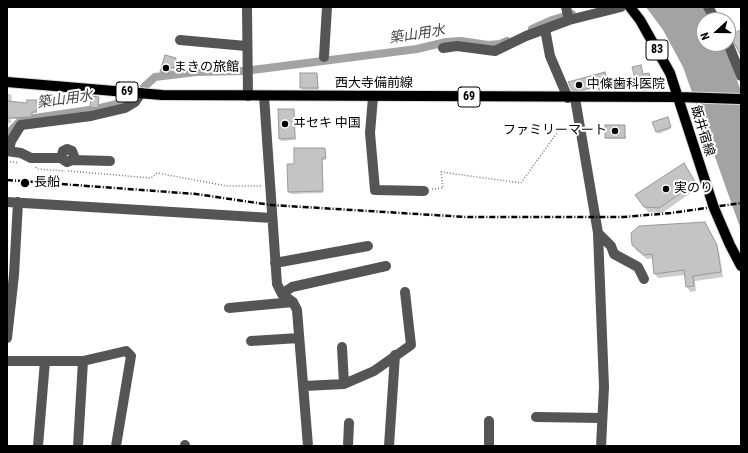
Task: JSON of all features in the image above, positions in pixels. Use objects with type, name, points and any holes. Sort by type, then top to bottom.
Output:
[{"type":"main road","name":"飯井宿線","points":[[630,7],[640,20],[670,73],[714,208],[730,246],[741,266]]},
{"type":"main road","name":"西大寺備前線","points":[[7,82],[141,93],[248,96],[571,98],[677,97],[741,99]]},
{"type":"street","points":[[247,7],[246,46],[248,96]]},
{"type":"street","points":[[324,57],[327,7]]},
{"type":"street","points":[[443,48],[457,46],[495,51],[545,29],[568,14],[621,7]]},
{"type":"street","points":[[545,29],[550,56],[571,98],[581,131],[598,233],[604,387],[601,446]]},
{"type":"street","points":[[180,40],[246,46]]},
{"type":"street","points":[[732,52],[741,76]]},
{"type":"street","points":[[73,157],[65,161],[61,158],[31,158],[21,152],[8,155],[11,141],[22,125],[91,116],[125,108],[135,102],[141,93]]},
{"type":"street","points":[[264,96],[277,284],[282,294],[293,302],[297,310],[308,446]]},
{"type":"street","points":[[373,97],[370,133],[376,190],[424,192]]},
{"type":"street","points":[[7,202],[272,218]]},
{"type":"street","points":[[7,338],[14,275],[18,202]]},
{"type":"street","points":[[598,233],[611,246],[614,254],[638,267],[644,279]]},
{"type":"street","points":[[275,263],[368,246]]},
{"type":"street","points":[[282,294],[292,287],[386,266]]},
{"type":"street","points":[[304,386],[344,384],[374,372],[395,355],[412,345],[406,292]]},
{"type":"street","points":[[229,308],[293,302]]},
{"type":"street","points":[[251,341],[299,338]]},
{"type":"street","points":[[342,347],[344,384]]},
{"type":"street","points":[[7,361],[83,361],[126,351],[131,356],[116,446]]},
{"type":"street","points":[[389,446],[395,355]]},
{"type":"street","points":[[38,446],[45,361]]},
{"type":"street","points":[[78,446],[83,361]]},
{"type":"street","points":[[536,417],[602,418]]},
{"type":"street","points":[[489,421],[489,446]]},
{"type":"street","points":[[348,446],[349,423]]},
{"type":"path","points":[[424,192],[427,189],[443,188],[441,172],[521,183],[559,130],[581,131]]},
{"type":"path","points":[[8,155],[20,163]]},
{"type":"path","points":[[34,164],[37,169],[151,178],[157,173],[227,186],[270,186]]},
{"type":"shaded area","points":[[646,7],[703,7],[706,12],[696,12],[696,52],[727,52],[741,91],[741,230],[683,67],[663,30]]},
{"type":"building","points":[[741,30],[741,56],[736,46],[736,32]]},
{"type":"building","points":[[165,55],[176,58],[174,68],[171,67],[168,74],[160,72]]},
{"type":"building","points":[[641,65],[643,74],[649,73],[652,87],[638,90],[632,67]]},
{"type":"building","points":[[605,72],[609,87],[599,90],[597,86],[582,90],[572,90],[568,82]]},
{"type":"building","points":[[300,73],[317,73],[318,88],[300,88]]},
{"type":"building","points":[[91,96],[99,97],[98,108],[90,107]]},
{"type":"building","points":[[27,100],[37,100],[36,112],[32,112],[32,117],[7,118],[7,101],[27,103]]},
{"type":"building","points":[[278,109],[294,109],[295,138],[279,139]]},
{"type":"building","points":[[668,117],[671,127],[656,132],[652,122]]},
{"type":"building","name":"ファミリーマート","points":[[605,125],[625,125],[625,138],[605,138]]},
{"type":"building","points":[[294,148],[325,148],[326,158],[322,158],[323,191],[288,192],[287,164],[294,164]]},
{"type":"building","name":"実のり","points":[[684,163],[696,183],[659,208],[644,207],[635,195]]},
{"type":"building","points":[[705,222],[717,245],[721,272],[693,276],[694,286],[686,287],[684,270],[654,274],[652,254],[644,255],[632,245],[631,233],[639,226]]},
{"type":"waterway","name":"築山用水","points":[[532,29],[552,20],[572,14]]},
{"type":"waterway","name":"築山用水","points":[[252,70],[417,49],[446,42],[461,41],[488,45],[500,44],[507,41]]},
{"type":"waterway","name":"築山用水","points":[[144,87],[155,77],[196,72],[244,71]]},
{"type":"waterway","name":"築山用水","points":[[7,135],[21,120],[96,109],[121,103],[132,97]]},
{"type":"railway","points":[[7,180],[196,194],[271,205],[466,217],[624,217],[671,213],[741,203]]},
{"type":"place","name":"まきの旅館","points":[[166,68]]},
{"type":"place","name":"中條歯科医院","points":[[579,85]]},
{"type":"place","name":"ヰセキ 中国","points":[[285,124]]},
{"type":"place","name":"ファミリーマート","points":[[615,131]]},
{"type":"place","name":"長船","points":[[25,183]]},
{"type":"place","name":"実のり","points":[[666,189]]}]
